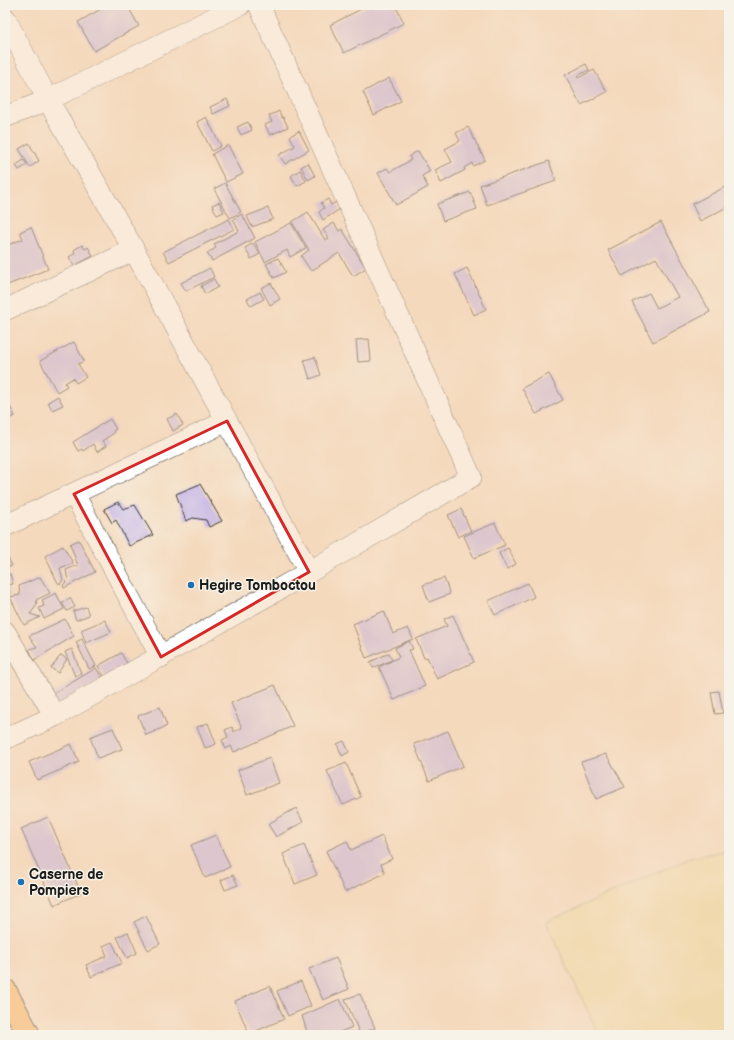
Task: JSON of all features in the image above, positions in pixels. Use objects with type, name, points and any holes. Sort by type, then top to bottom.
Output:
[{"type":"main road","points":[[5,990],[29,1035]]},
{"type":"street","points":[[5,117],[48,100],[240,5]]},
{"type":"street","points":[[5,739],[55,716],[161,657],[472,477],[259,5]]},
{"type":"street","points":[[5,18],[48,100],[134,250],[309,572]]},
{"type":"street","points":[[5,310],[134,250]]},
{"type":"street","points":[[5,526],[227,421]]},
{"type":"street","points":[[74,494],[161,657]]},
{"type":"street","points":[[5,632],[55,716]]},
{"type":"highlighted area","points":[[227,421],[309,572],[161,657],[74,494]]},
{"type":"sand","points":[[729,850],[729,1035],[599,1035],[546,922],[690,858]]},
{"type":"building","points":[[108,5],[127,5],[139,26],[94,51],[78,22]]},
{"type":"building","points":[[369,5],[395,5],[404,23],[344,53],[330,25]]},
{"type":"building","points":[[586,64],[589,70],[577,76],[578,78],[594,70],[607,92],[581,105],[565,75]]},
{"type":"building","points":[[389,78],[401,101],[374,115],[363,92]]},
{"type":"building","points":[[227,99],[230,106],[213,114],[210,107]]},
{"type":"building","points":[[279,111],[288,127],[270,135],[265,125],[272,122],[269,116]]},
{"type":"building","points":[[206,117],[221,146],[212,151],[197,122]]},
{"type":"building","points":[[248,122],[252,130],[241,135],[237,127]]},
{"type":"building","points":[[468,127],[485,160],[473,166],[472,163],[464,168],[465,170],[441,183],[435,170],[452,162],[445,149],[460,141],[456,133]]},
{"type":"building","points":[[299,131],[309,150],[285,164],[279,155],[295,146],[290,136]]},
{"type":"building","points":[[29,143],[39,161],[30,167],[19,149]]},
{"type":"building","points":[[228,145],[243,174],[226,182],[212,154]]},
{"type":"building","points":[[418,151],[430,171],[422,176],[428,187],[396,205],[378,173],[387,168],[390,172],[411,160],[409,156]]},
{"type":"building","points":[[24,160],[27,165],[19,170],[16,165]]},
{"type":"building","points":[[549,161],[556,181],[487,205],[480,185]]},
{"type":"building","points":[[308,163],[315,176],[308,180],[301,167]]},
{"type":"building","points":[[300,170],[306,181],[297,186],[291,176]]},
{"type":"building","points":[[225,183],[241,212],[230,218],[214,189]]},
{"type":"building","points":[[729,185],[729,206],[700,221],[692,204]]},
{"type":"building","points":[[470,192],[477,209],[443,221],[437,204]]},
{"type":"building","points":[[328,199],[331,205],[336,202],[340,209],[323,220],[319,212],[324,208],[321,203]]},
{"type":"building","points":[[219,202],[224,212],[217,215],[212,205]]},
{"type":"building","points":[[268,208],[273,219],[252,227],[247,216]]},
{"type":"building","points":[[308,212],[325,240],[329,238],[323,230],[334,223],[339,231],[342,229],[366,268],[353,276],[339,253],[311,271],[301,256],[309,250],[292,222]]},
{"type":"building","points":[[242,214],[255,238],[212,261],[207,253],[216,248],[214,244],[239,231],[233,219]]},
{"type":"building","points":[[229,219],[234,229],[169,262],[163,252]]},
{"type":"building","points":[[661,222],[710,312],[653,342],[632,302],[649,293],[657,308],[678,297],[656,258],[622,276],[608,250]]},
{"type":"building","points":[[291,223],[306,248],[290,257],[287,250],[265,262],[255,242]]},
{"type":"building","points":[[31,227],[48,269],[5,286],[5,246],[23,239],[20,232]]},
{"type":"building","points":[[253,243],[260,254],[251,259],[245,248]]},
{"type":"building","points":[[82,245],[85,249],[88,247],[93,256],[74,266],[69,257],[75,253],[74,250]]},
{"type":"building","points":[[278,258],[286,272],[274,278],[266,264]]},
{"type":"building","points":[[210,268],[214,277],[186,291],[181,283]]},
{"type":"building","points":[[467,268],[486,309],[474,315],[455,274]]},
{"type":"building","points":[[214,279],[218,287],[205,294],[201,286]]},
{"type":"building","points":[[271,283],[280,299],[270,305],[261,288]]},
{"type":"building","points":[[260,292],[264,299],[251,306],[247,299]]},
{"type":"building","points":[[369,339],[371,361],[358,362],[356,340]]},
{"type":"building","points":[[74,342],[84,361],[78,364],[86,377],[76,383],[73,378],[65,383],[67,386],[57,392],[40,361]]},
{"type":"building","points":[[315,357],[321,375],[310,379],[304,360]]},
{"type":"building","points":[[549,374],[563,400],[536,414],[522,388]]},
{"type":"building","points":[[58,396],[63,405],[52,410],[48,402]]},
{"type":"building","points":[[5,397],[15,416],[5,420]]},
{"type":"building","points":[[177,414],[183,425],[173,431],[167,419]]},
{"type":"building","points":[[110,419],[116,429],[113,431],[114,433],[102,441],[106,446],[97,452],[93,444],[83,451],[82,449],[78,451],[73,442]]},
{"type":"building","points":[[200,484],[222,521],[209,527],[206,520],[193,518],[186,521],[176,494]]},
{"type":"building","points":[[118,502],[123,509],[135,505],[153,535],[129,546],[116,520],[112,523],[104,509]]},
{"type":"building","points":[[461,509],[471,531],[458,537],[448,515]]},
{"type":"building","points":[[495,523],[505,545],[474,558],[464,536]]},
{"type":"building","points":[[79,540],[95,572],[64,588],[63,585],[68,580],[66,570],[78,566],[70,544]]},
{"type":"building","points":[[63,546],[73,563],[60,568],[63,580],[60,584],[58,583],[45,556]]},
{"type":"building","points":[[508,548],[516,564],[507,569],[499,553]]},
{"type":"building","points":[[5,552],[12,566],[5,567]]},
{"type":"building","points":[[5,574],[10,574],[13,584],[7,585],[10,594],[5,596]]},
{"type":"building","points":[[40,577],[50,593],[36,600],[37,605],[30,614],[40,617],[24,625],[10,597],[20,595],[19,586]]},
{"type":"building","points":[[444,578],[450,594],[429,602],[423,585]]},
{"type":"building","points":[[528,583],[534,597],[495,615],[488,601]]},
{"type":"building","points":[[56,593],[64,609],[44,619],[39,608],[44,606],[42,600]]},
{"type":"building","points":[[70,598],[75,607],[67,611],[62,603]]},
{"type":"building","points":[[86,607],[89,615],[76,620],[73,611]]},
{"type":"building","points":[[384,611],[393,634],[408,628],[413,639],[366,658],[353,624]]},
{"type":"building","points":[[453,615],[474,662],[437,679],[427,657],[424,658],[416,639],[447,626],[444,619]]},
{"type":"building","points":[[65,619],[74,636],[34,660],[29,649],[37,647],[29,636]]},
{"type":"building","points":[[105,620],[111,632],[86,643],[81,630]]},
{"type":"building","points":[[82,639],[96,666],[89,669],[76,642]]},
{"type":"building","points":[[409,641],[413,649],[409,650],[425,686],[394,700],[379,667],[399,657],[395,648]]},
{"type":"building","points":[[72,649],[81,673],[75,676],[65,652]]},
{"type":"building","points":[[121,653],[128,665],[105,678],[98,666]]},
{"type":"building","points":[[389,653],[392,660],[373,668],[370,662]]},
{"type":"building","points":[[61,655],[67,659],[58,673],[51,668]]},
{"type":"building","points":[[96,668],[103,679],[57,705],[51,695]]},
{"type":"building","points":[[275,685],[293,726],[234,752],[231,746],[226,749],[222,740],[228,737],[225,730],[232,727],[234,732],[242,728],[231,703]]},
{"type":"building","points":[[719,691],[723,713],[715,714],[711,692]]},
{"type":"building","points":[[160,707],[167,726],[146,735],[138,716]]},
{"type":"building","points":[[208,723],[216,744],[205,748],[197,727]]},
{"type":"building","points":[[113,728],[122,749],[98,758],[90,737]]},
{"type":"building","points":[[448,731],[463,766],[429,781],[414,744]]},
{"type":"building","points":[[344,741],[349,752],[342,756],[337,744]]},
{"type":"building","points":[[71,744],[79,762],[37,780],[29,762]]},
{"type":"building","points":[[606,754],[625,787],[596,799],[581,762]]},
{"type":"building","points":[[270,758],[279,783],[247,795],[238,770]]},
{"type":"building","points":[[346,763],[361,797],[343,805],[327,771]]},
{"type":"building","points":[[296,808],[303,822],[276,837],[268,824]]},
{"type":"building","points":[[48,817],[81,893],[54,905],[21,829]]},
{"type":"building","points":[[216,835],[230,867],[205,878],[191,845]]},
{"type":"building","points":[[382,836],[392,859],[381,864],[385,873],[345,892],[326,851],[347,841],[351,850]]},
{"type":"building","points":[[304,845],[317,875],[295,884],[283,854]]},
{"type":"building","points":[[233,875],[238,885],[225,890],[221,880]]},
{"type":"building","points":[[146,916],[160,944],[148,950],[134,922]]},
{"type":"building","points":[[128,932],[137,953],[127,958],[117,937]]},
{"type":"building","points":[[112,942],[122,963],[91,977],[86,965],[107,956],[103,946]]},
{"type":"building","points":[[336,958],[349,989],[323,1000],[309,969]]},
{"type":"building","points":[[301,981],[311,1006],[288,1016],[277,991]]},
{"type":"building","points":[[270,986],[284,1019],[249,1034],[235,1001]]},
{"type":"building","points":[[360,994],[375,1028],[360,1034],[345,999]]},
{"type":"building","points":[[340,999],[352,1027],[333,1035],[308,1035],[302,1016]]},
{"type":"place","name":"Hegire Tomboctou","points":[[191,585]]},
{"type":"place","name":"Caserne de Pompiers","points":[[21,882]]}]
